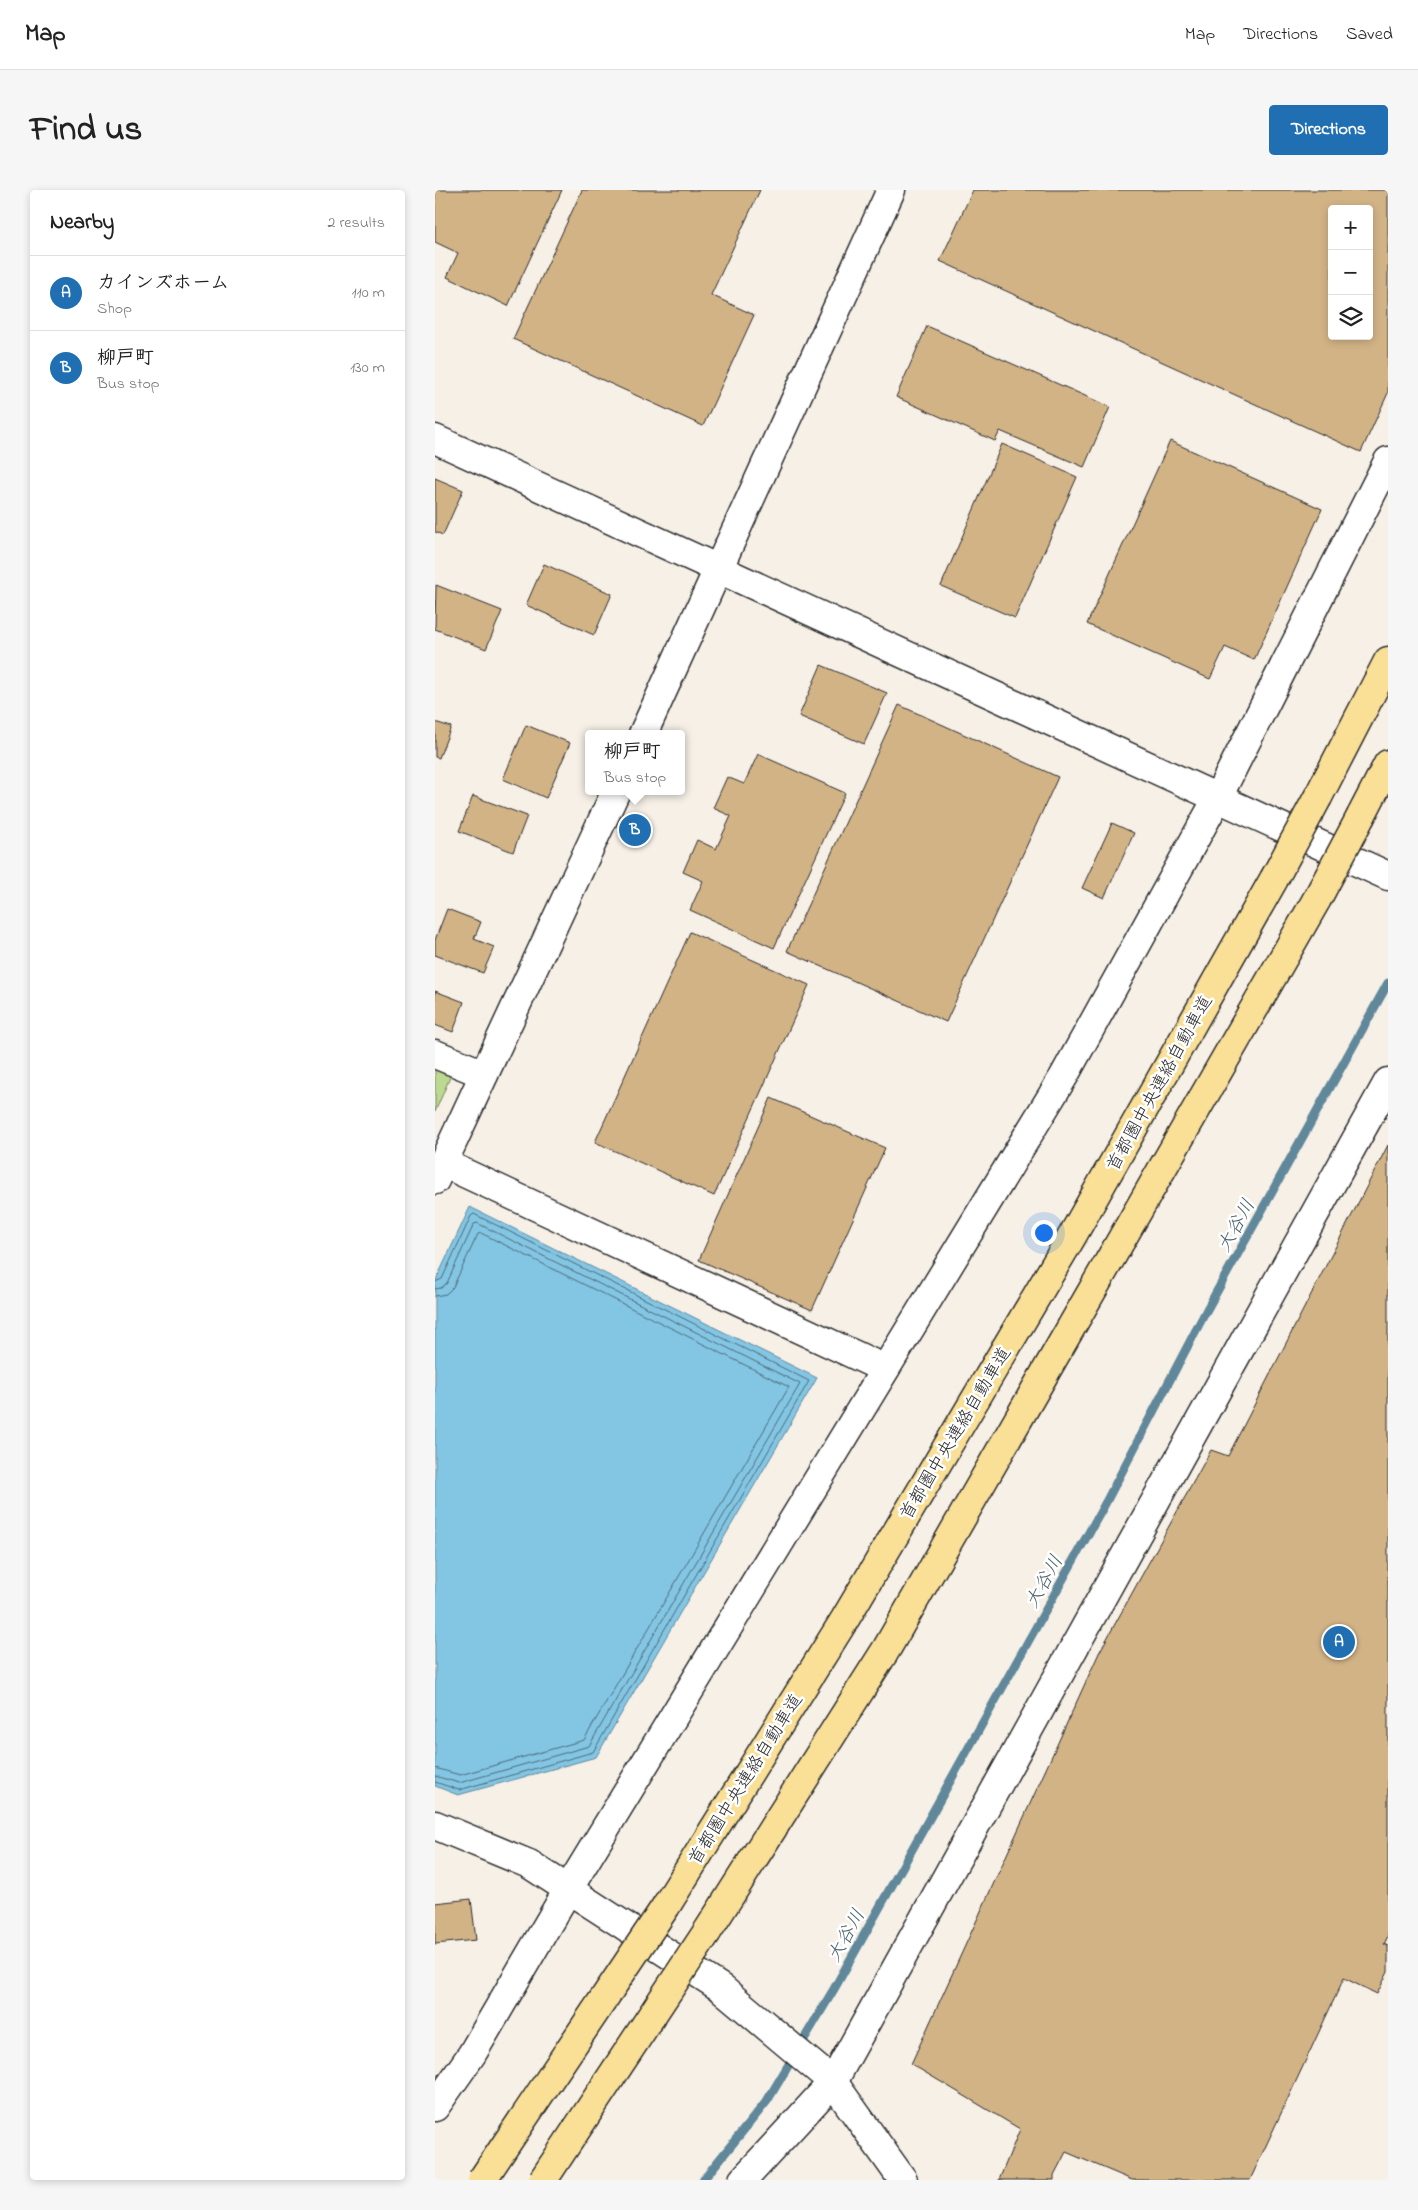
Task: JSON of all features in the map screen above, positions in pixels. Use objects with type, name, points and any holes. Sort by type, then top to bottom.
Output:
[{"type":"highway","name":"首都圏中央連絡自動車道","points":[[482,2180],[666,1906],[845,1619],[1066,1247],[1274,879],[1388,661]]},
{"type":"highway","points":[[543,2180],[707,1932],[887,1648],[1317,899],[1388,764]]},
{"type":"street","points":[[645,730],[719,571],[891,190]]},
{"type":"street","points":[[435,439],[719,571],[1388,876]]},
{"type":"street","points":[[435,2106],[472,2054],[569,1888],[1063,1076],[1217,799],[1388,461]]},
{"type":"street","points":[[614,795],[439,1172],[885,1369]]},
{"type":"street","points":[[435,1054],[484,1074]]},
{"type":"street","points":[[743,2180],[833,2082],[1388,1082]]},
{"type":"street","points":[[435,1825],[529,1864],[569,1888],[721,1988],[833,2082],[903,2180]]},
{"type":"green space","points":[[435,1069],[451,1075],[435,1112]]},
{"type":"water","points":[[470,1207],[817,1378],[596,1757],[458,1795],[435,1786],[435,1282]]},
{"type":"building","points":[[435,190],[562,190],[508,306],[447,277],[458,253],[435,242]]},
{"type":"building","points":[[582,190],[760,190],[711,295],[754,315],[703,426],[513,339]]},
{"type":"building","points":[[973,190],[1388,190],[1388,393],[1361,452],[940,261]]},
{"type":"building","points":[[927,326],[1110,407],[1084,467],[1000,431],[995,441],[896,397]]},
{"type":"building","points":[[1170,441],[1322,509],[1254,660],[1225,647],[1210,679],[1087,624]]},
{"type":"building","points":[[1002,444],[1077,477],[1015,618],[941,586]]},
{"type":"building","points":[[435,478],[463,490],[443,535],[435,532]]},
{"type":"building","points":[[544,564],[612,594],[594,635],[526,605]]},
{"type":"building","points":[[436,585],[502,611],[486,649],[435,629]]},
{"type":"building","points":[[821,665],[887,693],[864,744],[799,716]]},
{"type":"building","points":[[899,705],[1058,777],[946,1022],[787,951]]},
{"type":"building","points":[[435,722],[451,727],[439,758],[435,757]]},
{"type":"building","points":[[526,725],[570,743],[546,798],[503,779]]},
{"type":"building","points":[[758,754],[845,793],[774,948],[690,910],[703,881],[683,872],[697,840],[716,849],[731,816],[713,808],[727,777],[744,784]]},
{"type":"building","points":[[473,796],[527,816],[513,852],[459,831]]},
{"type":"building","points":[[1112,823],[1134,833],[1104,898],[1082,888]]},
{"type":"building","points":[[447,909],[481,922],[474,939],[494,947],[483,973],[435,955],[435,940]]},
{"type":"building","points":[[690,932],[809,985],[714,1196],[595,1142]]},
{"type":"building","points":[[435,991],[464,1002],[453,1032],[435,1025]]},
{"type":"building","points":[[771,1098],[885,1148],[812,1310],[699,1260]]},
{"type":"building","points":[[1388,1145],[1388,1936],[1384,1944],[1388,1946],[1388,1972],[1377,1994],[1344,1978],[1250,2180],[1132,2180],[1066,2152],[1054,2175],[1054,2180],[999,2180],[1020,2129],[911,2064],[1099,1653],[1211,1450],[1228,1456]]},
{"type":"building","points":[[471,1899],[476,1940],[435,1944],[435,1903]]},
{"type":"waterway","name":"大谷川","points":[[703,2180],[767,2101],[834,1989],[1106,1502],[1206,1311],[1388,983]]},
{"type":"place","name":"柳戸町","points":[[635,830]]},
{"type":"place","name":"カインズホーム","points":[[1339,1642]]}]
